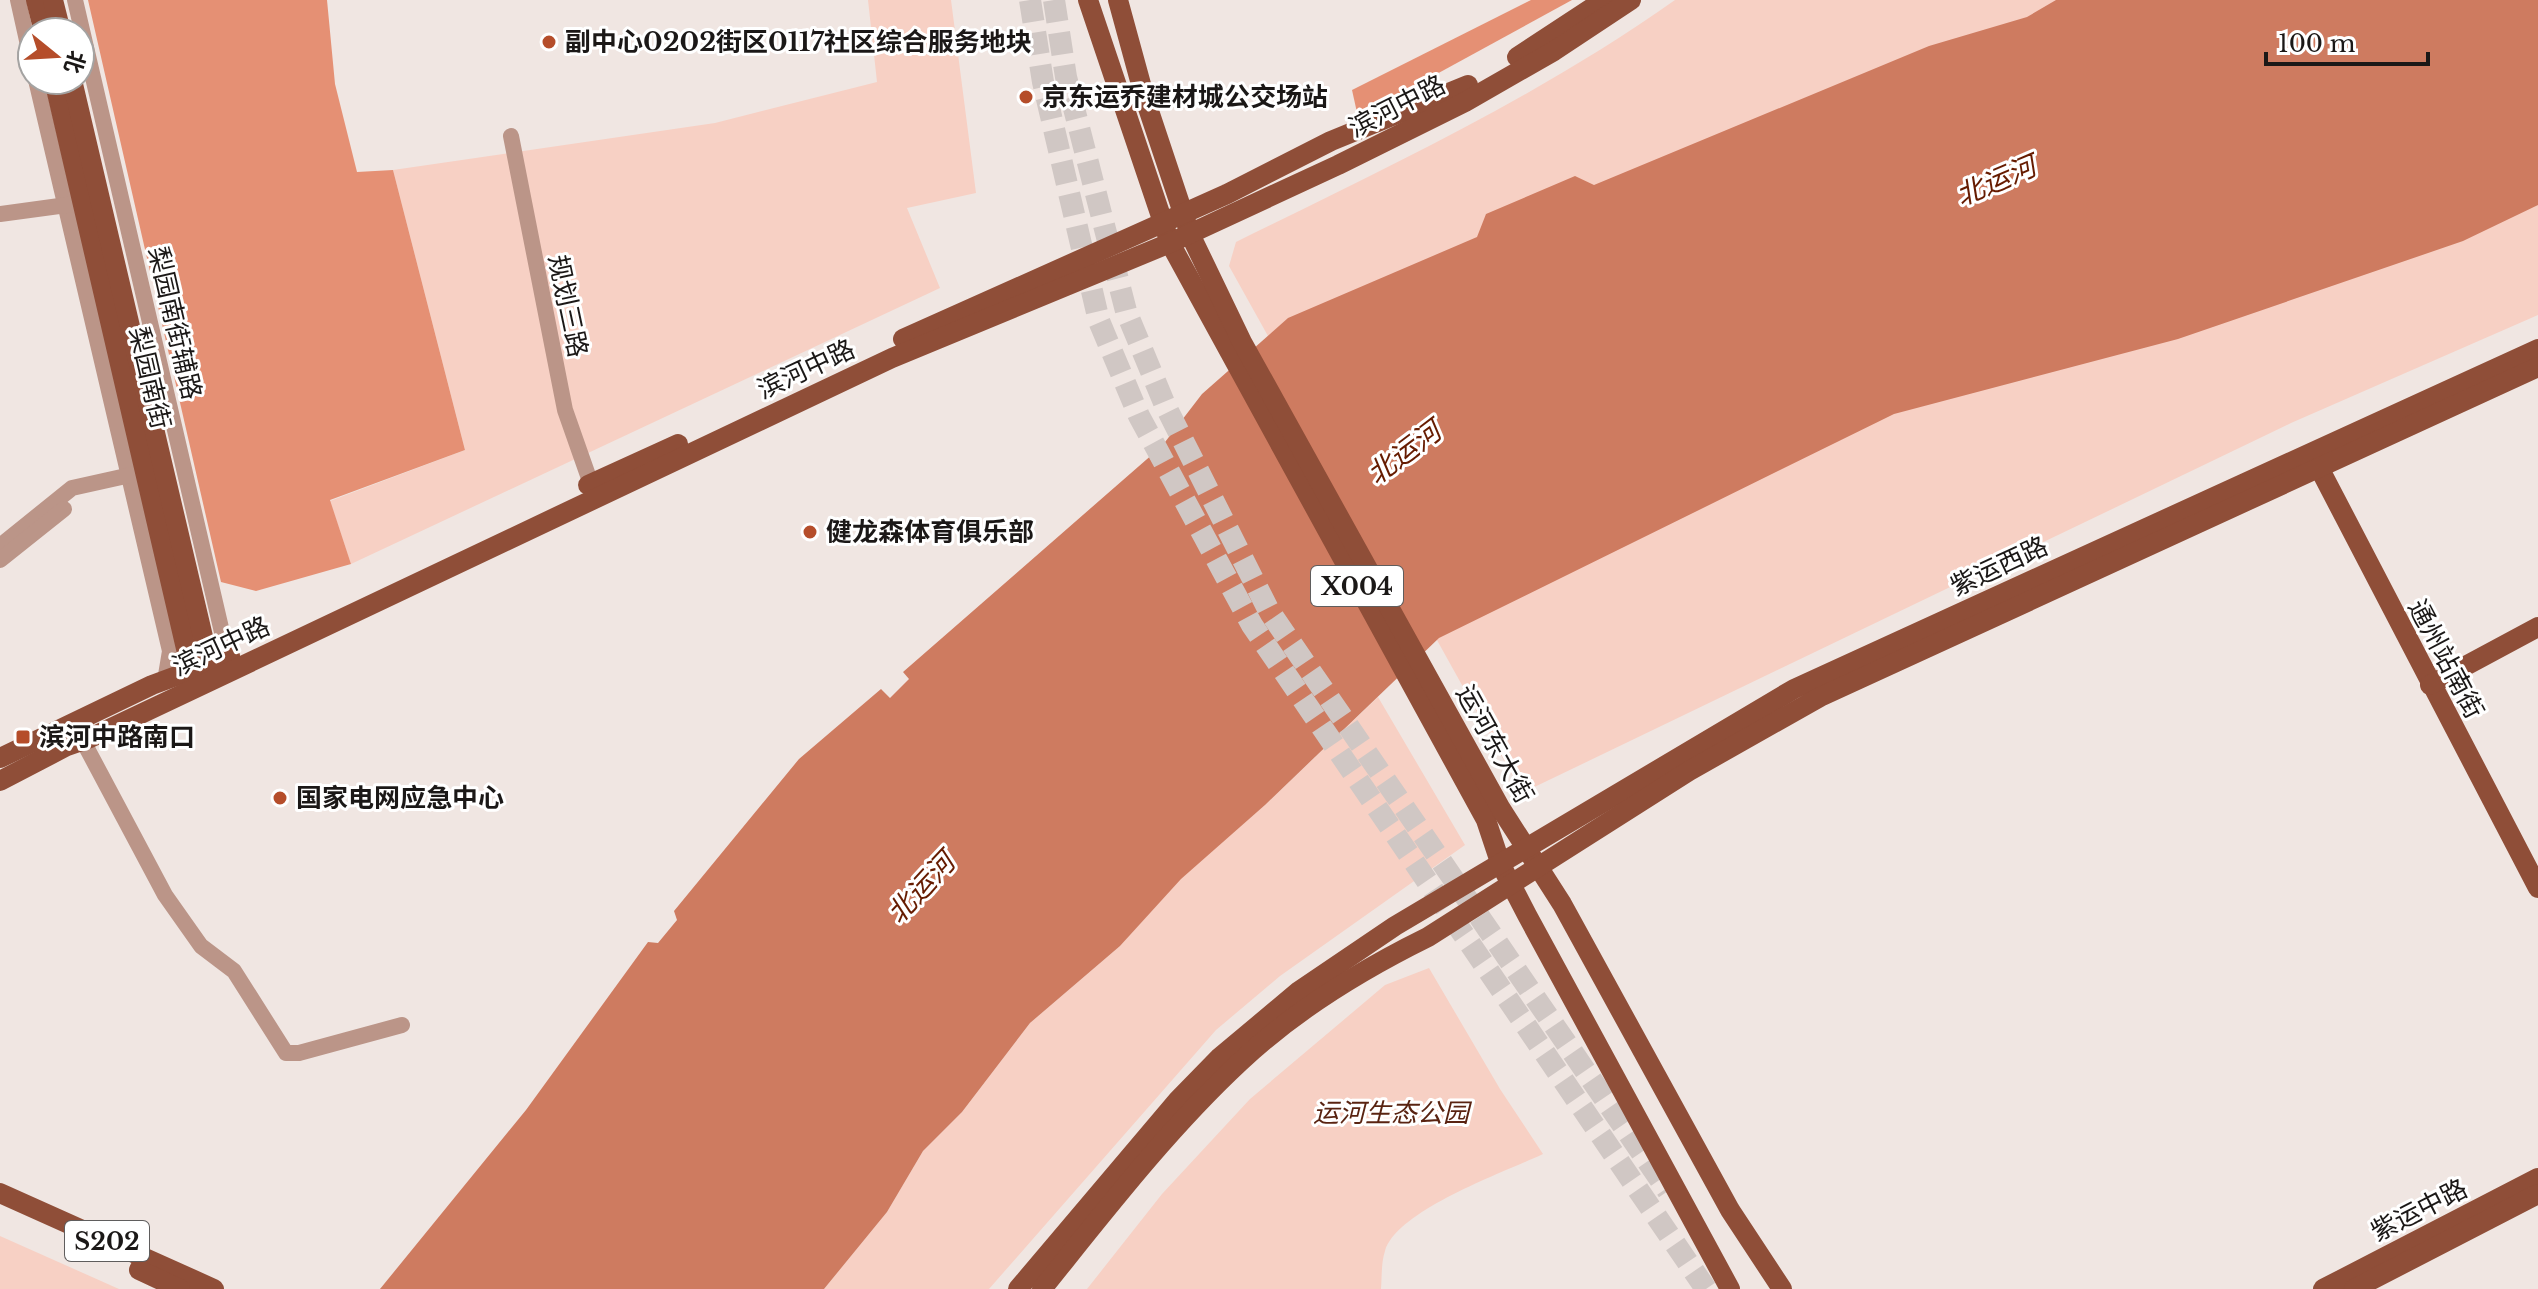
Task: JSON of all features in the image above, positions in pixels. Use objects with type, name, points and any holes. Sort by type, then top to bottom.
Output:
[{"type":"main road","name":"运河东大街","points":[[1088,0],[1170,243],[1235,347],[1493,814],[1527,849],[1539,867],[1730,1210],[1782,1289]]},
{"type":"main road","name":"运河东大街","points":[[1118,0],[1145,99],[1190,234],[1235,347]]},
{"type":"main road","name":"滨河中路","points":[[0,781],[83,741],[207,672],[645,457],[740,419],[958,311],[1184,213],[1331,141],[1459,91],[1545,40],[1604,0]]},
{"type":"main road","name":"滨河中路","points":[[0,758],[165,681],[207,672],[976,320],[1190,234],[1465,102],[1554,51],[1631,0]]},
{"type":"main road","name":"梨园南街","points":[[58,96],[136,474],[207,672]]},
{"type":"main road","name":"梨园南街","points":[[73,96],[82,202],[207,672]]},
{"type":"main road","name":"紫运西路","points":[[1042,1289],[1177,1130],[1239,1063],[1328,994],[1539,867],[1689,771],[1820,697],[2321,457],[2538,349]]},
{"type":"main road","name":"紫运西路","points":[[1018,1289],[1178,1100],[1258,1021],[1395,926],[1794,689],[2321,457],[2538,367]]},
{"type":"main road","name":"通州站南街","points":[[2321,457],[2538,888]]},
{"type":"main road","points":[[2439,688],[2538,627]]},
{"type":"main road","points":[[2439,688],[2538,639]]},
{"type":"main road","name":"通州站南街","points":[[2439,688],[2538,862]]},
{"type":"main road","name":"运河东大街","points":[[1493,814],[1501,865],[1730,1289]]},
{"type":"main road","points":[[1540,940],[1548,927],[1560,927],[1586,972],[1610,997]]},
{"type":"main road","name":"紫运中路","points":[[2323,1289],[2538,1178]]},
{"type":"main road","name":"S202","points":[[0,1193],[214,1289]]},
{"type":"main road","name":"紫运中路","points":[[2354,1289],[2538,1194]]},
{"type":"main road","name":"S202","points":[[0,1208],[180,1289]]},
{"type":"street","name":"梨园南街辅路","points":[[75,0],[207,672]]},
{"type":"street","points":[[0,214],[82,202],[42,96]]},
{"type":"street","name":"规划三路","points":[[511,136],[565,410],[591,484]]},
{"type":"street","points":[[0,546],[72,488],[90,481],[136,474],[170,651],[165,681]]},
{"type":"street","points":[[0,560],[60,513],[90,481]]},
{"type":"street","points":[[83,741],[165,895],[201,946],[234,971],[286,1053],[299,1053],[402,1025]]},
{"type":"green space","points":[[868,0],[951,0],[976,193],[907,208],[940,288],[351,564],[330,501],[465,450],[393,170],[715,123],[877,82]]},
{"type":"green space","points":[[1675,0],[2538,0],[2538,315],[2291,423],[1522,793],[1229,266],[1236,242],[1515,100]]},
{"type":"green space","points":[[1378,697],[1465,845],[1280,976],[1216,1030],[989,1289],[824,1289],[887,1212],[923,1151],[962,1112],[1030,1023],[1120,946],[1180,879],[1265,805]]},
{"type":"green space","name":"运河生态公园","points":[[1429,968],[1500,1089],[1543,1154],[1454,1194],[1409,1221],[1385,1251],[1381,1289],[1087,1289],[1162,1194],[1250,1099],[1385,985]]},
{"type":"green space","points":[[0,1236],[119,1289],[0,1289]]},
{"type":"shaded area","points":[[88,0],[327,0],[335,84],[357,172],[393,170],[465,450],[330,500],[351,564],[256,591],[221,582],[96,35],[96,16],[92,16]]},
{"type":"shaded area","points":[[1531,0],[1572,0],[1358,117],[1352,90]]},
{"type":"water","name":"北运河","points":[[2056,0],[2538,0],[2538,205],[2463,241],[2178,339],[1894,414],[1439,638],[1265,805],[1181,879],[1120,946],[1030,1023],[962,1112],[923,1151],[887,1212],[824,1289],[380,1289],[526,1110],[648,942],[658,943],[677,920],[674,911],[799,759],[881,689],[890,698],[909,679],[903,672],[1162,446],[1202,394],[1288,318],[1477,237],[1486,214],[1575,176],[1594,185],[1929,46],[2027,17]]},
{"type":"tunnel","points":[[1030,0],[1043,82],[1099,321],[1139,416],[1252,625],[1706,1289]]},
{"type":"tunnel","points":[[1054,0],[1066,77],[1126,311],[1165,405],[1269,611],[1668,1191]]},
{"type":"place","name":"副中心0202街区0117社区综合服务地块","points":[[549,42]]},
{"type":"place","name":"京东运乔建材城公交场站","points":[[1026,97]]},
{"type":"place","name":"健龙森体育俱乐部","points":[[810,532]]},
{"type":"place","name":"滨河中路南口","points":[[23,737]]},
{"type":"place","name":"国家电网应急中心","points":[[280,798]]}]
